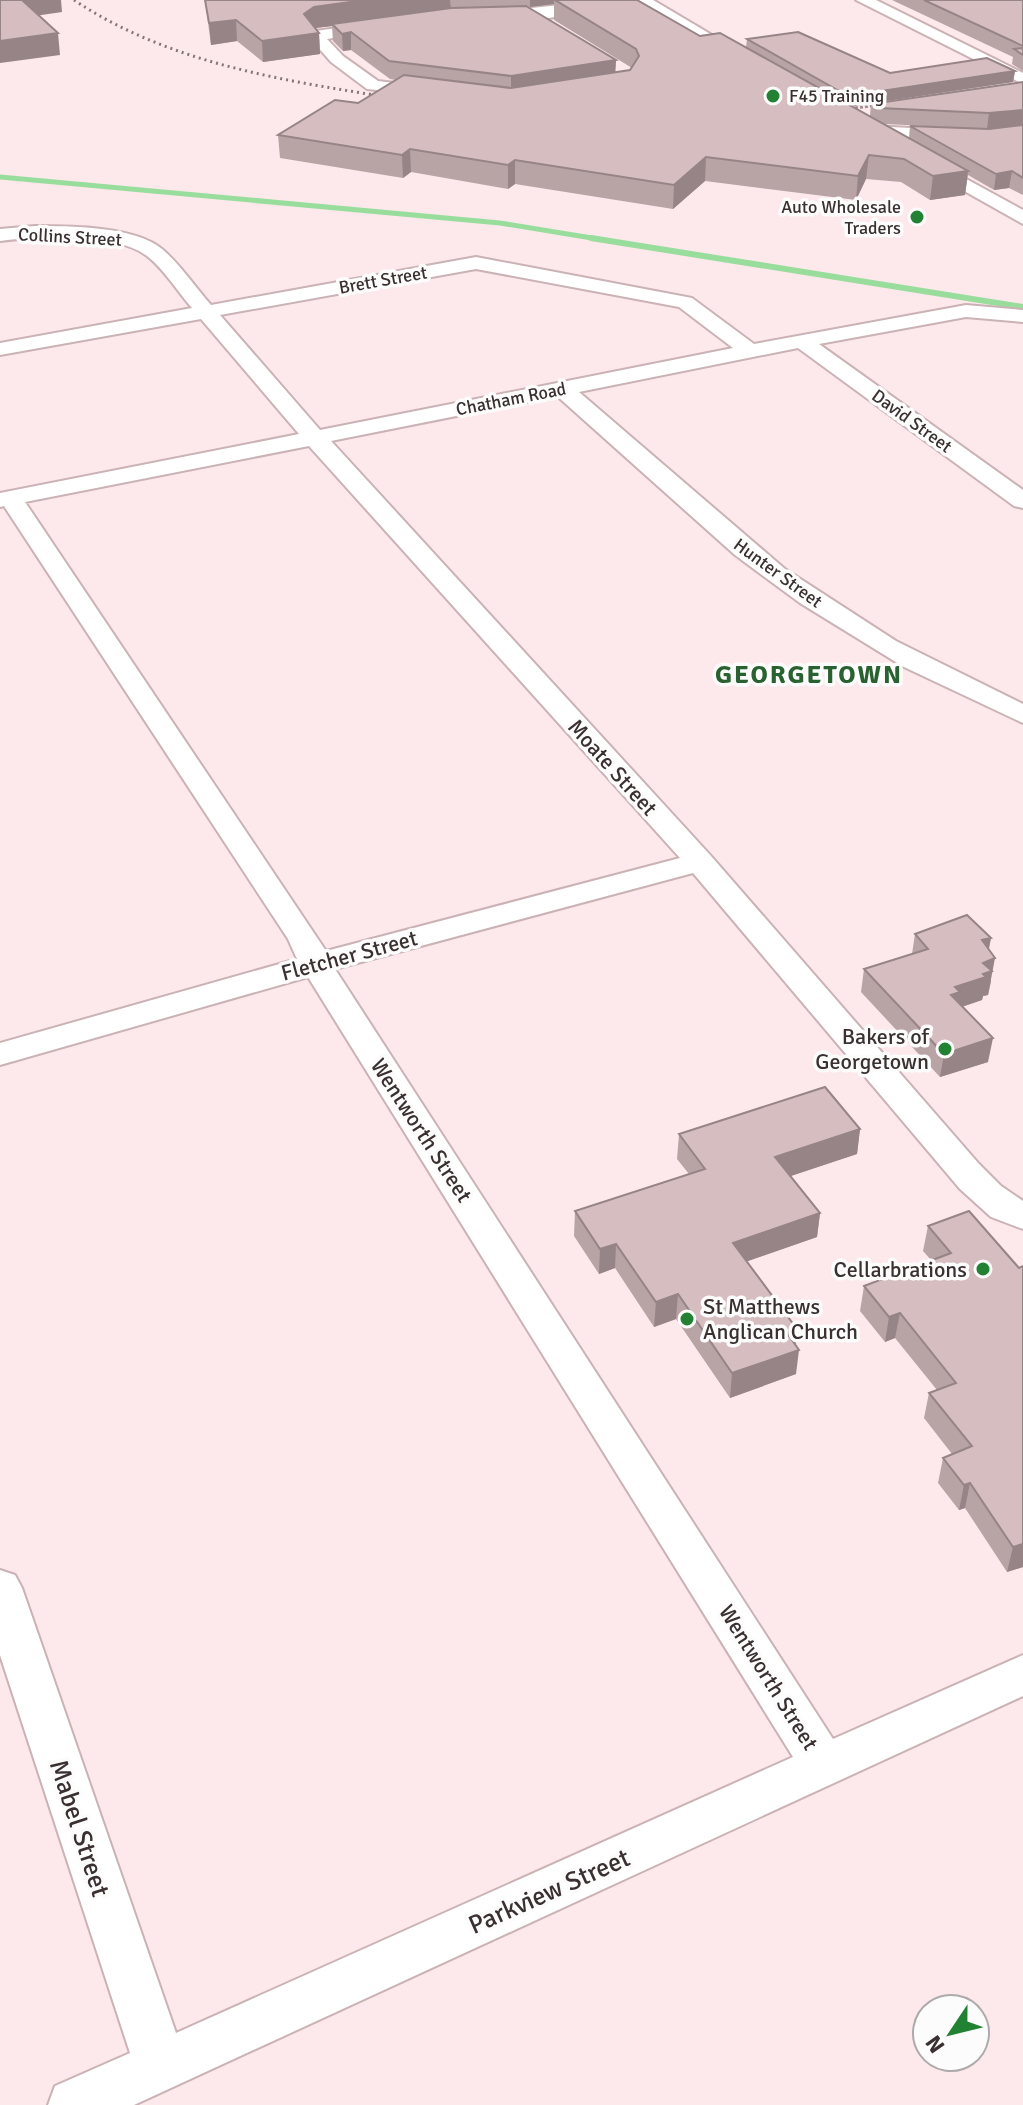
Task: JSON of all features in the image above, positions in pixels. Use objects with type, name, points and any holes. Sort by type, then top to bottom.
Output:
[{"type":"street","points":[[474,17],[530,15],[641,0],[750,62]]},
{"type":"street","points":[[864,0],[1023,79]]},
{"type":"street","points":[[530,15],[555,30]]},
{"type":"street","points":[[391,26],[316,36],[337,59],[373,85],[449,95]]},
{"type":"street","points":[[862,121],[987,137],[1022,132]]},
{"type":"street","points":[[862,121],[1023,218]]},
{"type":"street","name":"Collins Street","points":[[0,235],[27,231],[129,240],[143,245],[154,252],[204,313]]},
{"type":"street","name":"Brett Street","points":[[0,349],[476,263],[685,302],[750,351]]},
{"type":"street","name":"Chatham Road","points":[[5,499],[966,311],[1023,316]]},
{"type":"street","name":"Moate Street","points":[[204,313],[700,862],[900,1100],[984,1193],[1012,1213],[1023,1216]]},
{"type":"street","name":"David Street","points":[[801,341],[1023,501]]},
{"type":"street","name":"Hunter Street","points":[[562,389],[731,539],[809,598],[898,652],[1023,715]]},
{"type":"street","name":"Wentworth Street","points":[[5,499],[304,939],[316,964],[825,1767]]},
{"type":"street","name":"Fletcher Street","points":[[0,1054],[316,964],[700,862]]},
{"type":"street","name":"Mabel Street","points":[[0,1588],[161,2066]]},
{"type":"street","name":"Parkview Street","points":[[74,2105],[1023,1675]]},
{"type":"path","points":[[862,121],[888,103]]},
{"type":"building","points":[[0,0],[22,0],[58,33],[0,41]]},
{"type":"building","points":[[205,0],[365,0],[314,7],[304,14],[319,33],[262,41],[236,20],[209,23]]},
{"type":"building","points":[[555,0],[637,0],[700,36],[720,33],[968,171],[933,176],[904,159],[869,155],[858,176],[706,157],[674,185],[515,160],[508,165],[410,149],[402,155],[278,135],[335,100],[358,103],[404,75],[511,88],[630,70],[639,56],[636,49]]},
{"type":"building","points":[[924,0],[1023,0],[1023,46]]},
{"type":"building","points":[[526,6],[616,60],[511,76],[389,61],[351,32],[342,34],[332,24],[451,8]]},
{"type":"building","points":[[798,32],[890,73],[987,58],[1015,71],[848,96],[747,39]]},
{"type":"building","points":[[1023,82],[1023,110],[989,113],[879,108],[871,104]]},
{"type":"building","points":[[1023,125],[1023,178],[1012,171],[996,174],[910,126],[989,129]]},
{"type":"building","points":[[967,915],[991,938],[982,940],[995,958],[983,963],[992,971],[983,974],[986,977],[955,987],[960,992],[951,995],[993,1038],[944,1054],[864,969],[928,949],[915,934]]},
{"type":"building","points":[[825,1087],[860,1129],[775,1157],[820,1213],[733,1243],[797,1329],[787,1333],[799,1350],[732,1373],[678,1294],[656,1302],[616,1244],[600,1249],[575,1211],[705,1169],[679,1134]]},
{"type":"building","points":[[969,1211],[1019,1268],[1023,1266],[1023,1544],[1013,1547],[970,1483],[964,1485],[943,1458],[972,1446],[929,1393],[956,1383],[900,1313],[889,1317],[864,1286],[951,1253],[928,1226]]},
{"type":"waterway","points":[[0,177],[500,223],[604,240]]},
{"type":"waterway","points":[[591,238],[1023,307]]},
{"type":"railway","points":[[74,0],[110,22],[188,54],[269,76],[394,98]]},
{"type":"place","name":"F45 Training","points":[[773,96]]},
{"type":"place","name":"Auto Wholesale Traders","points":[[917,217]]},
{"type":"place","name":"Bakers of Georgetown","points":[[945,1049]]},
{"type":"place","name":"Cellarbrations","points":[[983,1269]]},
{"type":"place","name":"St Matthews Anglican Church","points":[[687,1319]]},
{"type":"district","name":"GEORGETOWN","points":[[809,674]]}]
